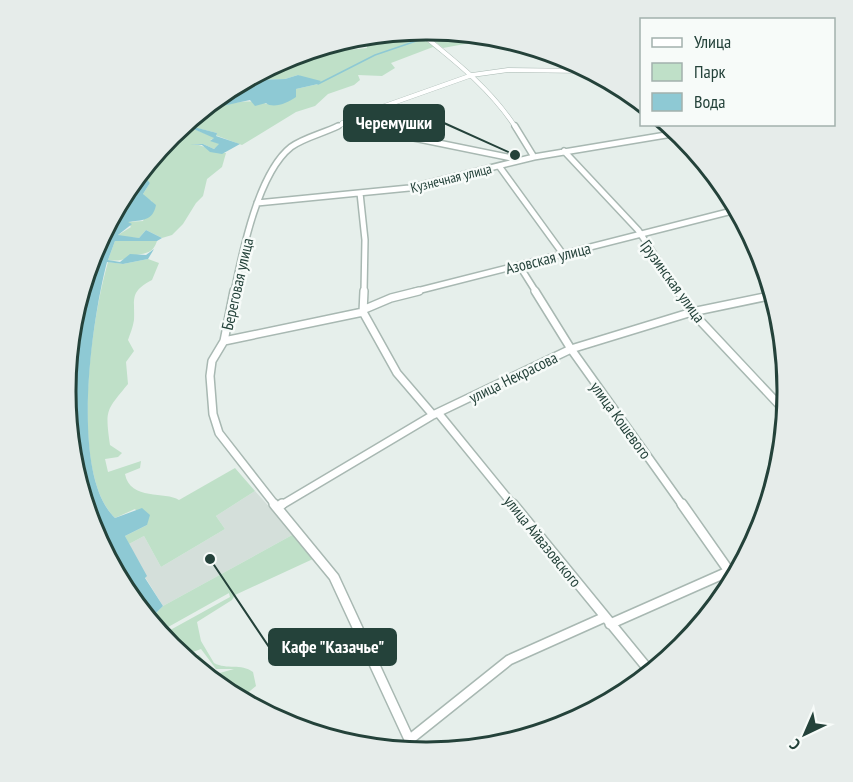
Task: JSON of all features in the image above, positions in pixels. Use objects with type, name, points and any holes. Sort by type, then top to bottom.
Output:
[{"type":"street","points":[[429,40],[472,75],[507,114],[534,157]]},
{"type":"street","name":"Береговая улица","points":[[409,740],[333,577],[278,507],[246,471],[215,423],[210,369],[215,354],[224,341],[257,203],[274,168],[285,152],[301,141],[342,123],[472,75],[508,70],[569,71]]},
{"type":"street","points":[[342,123],[399,137],[520,160]]},
{"type":"street","name":"Кузнечная улица","points":[[257,203],[422,186],[534,157],[666,135]]},
{"type":"street","name":"Грузинская улица","points":[[564,151],[640,235],[692,312],[777,402]]},
{"type":"street","points":[[499,166],[563,254]]},
{"type":"street","name":"улица Айвазовского","points":[[360,193],[365,240],[362,288],[364,310],[397,373],[436,414],[645,665]]},
{"type":"street","name":"Азовская улица","points":[[224,341],[364,310],[391,298],[728,212]]},
{"type":"street","name":"улица Кошевого","points":[[519,265],[571,349],[729,568]]},
{"type":"street","name":"улица Некрасова","points":[[278,507],[436,414],[571,349],[692,312],[764,298]]},
{"type":"street","points":[[409,740],[509,660],[726,573]]},
{"type":"shaded area","points":[[255,491],[294,534],[163,606],[145,577],[129,544],[144,536],[161,567],[225,529],[216,516]]},
{"type":"green space","points":[[427,40],[450,59],[433,47],[391,63],[395,68],[382,76],[358,75],[360,80],[354,85],[328,94],[315,106],[296,112],[242,145],[215,135],[217,133],[195,127],[226,104],[259,102],[268,104],[296,89],[318,84],[298,75],[285,79],[266,80],[314,59],[343,50],[367,48],[367,46],[358,47],[381,43]]},
{"type":"green space","points":[[434,40],[471,43],[443,48]]},
{"type":"green space","points":[[193,129],[216,138],[210,140],[220,144],[214,149],[203,144],[192,144],[226,153],[222,167],[207,179],[203,196],[172,235],[162,238],[146,230],[139,238],[120,237],[118,235],[131,227],[127,222],[143,221],[152,201],[145,199],[143,194],[150,183],[148,178]]},
{"type":"green space","points":[[115,241],[157,241],[154,248],[146,253],[120,260],[108,260]]},
{"type":"green space","points":[[148,259],[159,263],[152,280],[136,292],[134,320],[128,340],[134,351],[126,362],[128,384],[111,406],[108,417],[110,445],[122,453],[118,457],[105,459],[108,472],[141,461],[140,468],[125,474],[128,482],[141,492],[179,500],[235,468],[255,491],[216,516],[225,529],[161,567],[144,536],[129,544],[125,536],[147,525],[135,509],[115,518],[101,496],[92,467],[88,433],[88,395],[95,320],[108,262],[123,264]]},
{"type":"green space","points":[[294,534],[313,559],[235,595],[232,600],[197,622],[201,641],[214,663],[244,668],[253,672],[256,686],[248,693],[219,673],[234,669],[216,669],[201,649],[192,652],[170,630],[230,597],[229,593],[168,627],[156,613],[163,606]]},
{"type":"water","points":[[298,75],[321,81],[318,84],[296,89],[296,97],[281,104],[266,103],[255,106],[250,100],[224,106],[266,80],[285,79]]},
{"type":"water","points":[[195,127],[217,133],[216,136],[240,144],[222,154],[210,152],[202,145],[190,144],[203,144],[214,149],[219,144],[210,141],[214,138],[193,129]]},
{"type":"water","points":[[147,179],[150,183],[143,194],[156,205],[155,210],[146,219],[128,222],[132,224],[118,235],[139,238],[146,230],[162,238],[157,241],[115,241],[108,260],[120,262],[130,254],[146,255],[154,249],[148,259],[123,264],[107,262],[95,320],[91,356],[88,433],[92,467],[101,497],[115,518],[142,508],[150,515],[147,525],[125,536],[147,576],[145,578],[163,606],[156,613],[148,604],[123,566],[103,525],[88,482],[83,459],[76,391],[79,345],[95,278],[112,236]]},
{"type":"waterway","points":[[318,84],[375,55],[418,40]]},
{"type":"place","name":"Черемушки","points":[[515,155]]},
{"type":"place","name":"Кафе \"Казачье\"","points":[[210,559]]}]
